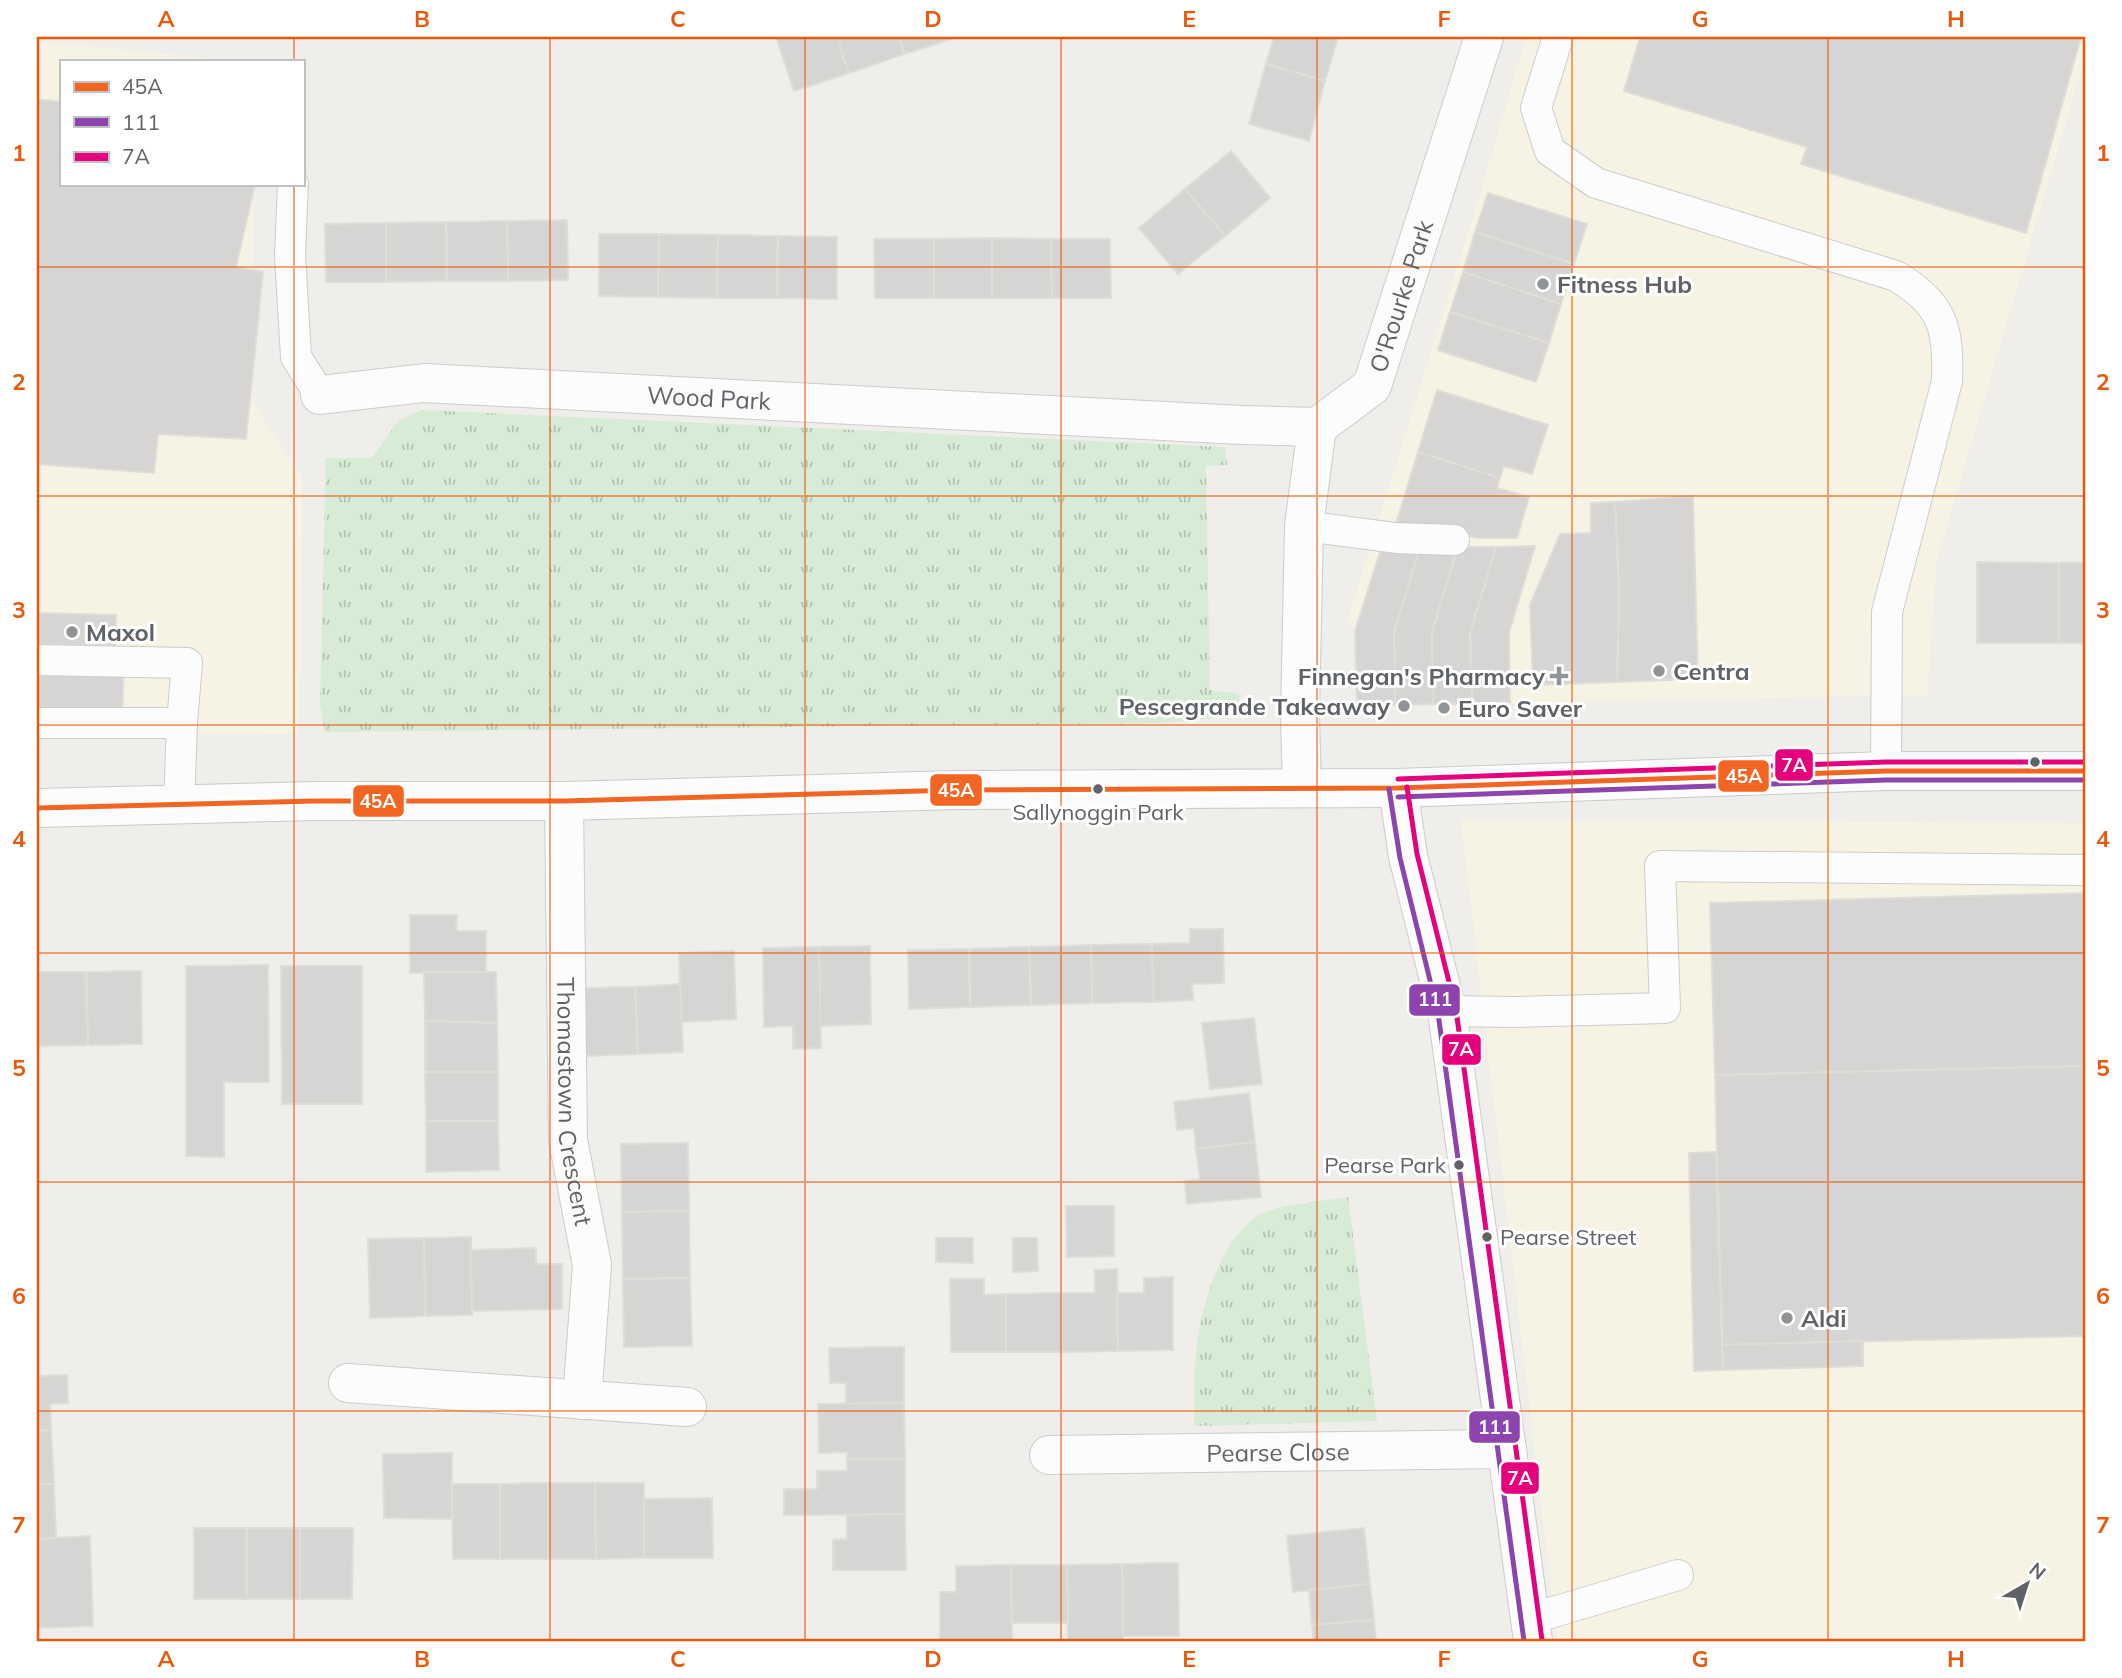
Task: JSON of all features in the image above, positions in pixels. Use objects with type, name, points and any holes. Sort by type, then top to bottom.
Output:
[{"type":"street","name":"O'Rourke Park","points":[[1317,427],[1372,386],[1484,37]]},
{"type":"street","name":"Wood Park","points":[[320,395],[424,383],[1317,427]]},
{"type":"street","points":[[1302,788],[1300,716],[1304,526],[1317,427]]},
{"type":"street","points":[[37,808],[316,801],[564,801],[956,790],[1398,788],[1886,771],[2085,771]]},
{"type":"street","points":[[1398,788],[1408,856],[1447,1011],[1532,1630]]},
{"type":"street","name":"Thomastown Crescent","points":[[564,801],[568,1140],[592,1265],[582,1400]]},
{"type":"street","points":[[348,1383],[687,1407]]},
{"type":"street","name":"Pearse Close","points":[[1049,1455],[1507,1449]]},
{"type":"lane","points":[[1558,37],[1536,108],[1550,151],[1596,183],[1896,276],[1928,298],[1939,314],[1949,348],[1947,381],[1887,612],[1886,771]]},
{"type":"lane","name":"Wood Park","points":[[293,186],[290,255],[296,357],[320,395]]},
{"type":"lane","points":[[1304,526],[1396,538],[1454,540]]},
{"type":"lane","points":[[37,660],[187,663],[179,805]]},
{"type":"lane","points":[[37,723],[182,723]]},
{"type":"lane","points":[[1447,1011],[1665,1008],[1660,866],[2085,870]]},
{"type":"lane","points":[[1532,1630],[1678,1575]]},
{"type":"shaded area","points":[[1526,37],[2085,37],[2085,57],[1937,560],[1927,695],[1357,706],[1355,631],[1348,619]]},
{"type":"shaded area","points":[[37,41],[222,60],[60,60],[60,186],[253,186],[253,402],[303,480],[298,734],[37,735]]},
{"type":"shaded area","points":[[1461,820],[2085,823],[2085,1641],[1557,1641]]},
{"type":"green space","points":[[421,410],[1225,447],[1227,465],[1206,466],[1210,690],[1239,694],[1240,716],[1159,723],[325,732],[320,705],[326,458],[372,458],[398,421]]},
{"type":"green space","points":[[1348,1197],[1377,1421],[1194,1426],[1196,1355],[1200,1328],[1209,1291],[1225,1253],[1249,1223],[1263,1213],[1292,1205]]},
{"type":"building","points":[[776,37],[837,37],[849,73],[794,91]]},
{"type":"building","points":[[837,37],[899,37],[905,54],[849,73]]},
{"type":"building","points":[[899,37],[957,37],[905,54]]},
{"type":"building","points":[[1274,37],[1338,37],[1325,81],[1266,64]]},
{"type":"building","points":[[1640,37],[2081,37],[2026,233],[1801,164],[1807,147],[1624,91]]},
{"type":"building","points":[[1266,64],[1325,81],[1309,141],[1249,124]]},
{"type":"building","points":[[37,99],[60,102],[60,186],[255,186],[236,267],[263,272],[246,439],[158,434],[154,473],[37,464]]},
{"type":"building","points":[[1231,151],[1270,198],[1225,236],[1185,189]]},
{"type":"building","points":[[1185,189],[1225,236],[1178,274],[1139,228]]},
{"type":"building","points":[[1488,193],[1587,224],[1574,264],[1475,232]]},
{"type":"building","points":[[567,220],[568,280],[508,281],[507,221]]},
{"type":"building","points":[[507,221],[508,281],[447,281],[446,222]]},
{"type":"building","points":[[446,222],[447,281],[386,282],[386,223]]},
{"type":"building","points":[[386,223],[386,282],[326,282],[325,224]]},
{"type":"building","points":[[1475,232],[1574,264],[1561,304],[1463,272]]},
{"type":"building","points":[[599,234],[659,234],[658,297],[599,296]]},
{"type":"building","points":[[659,234],[718,235],[717,298],[658,297]]},
{"type":"building","points":[[718,235],[778,236],[777,298],[717,298]]},
{"type":"building","points":[[778,236],[837,237],[837,299],[777,298]]},
{"type":"building","points":[[992,238],[992,298],[934,298],[934,239]]},
{"type":"building","points":[[992,238],[1051,239],[1052,298],[992,298]]},
{"type":"building","points":[[874,239],[934,239],[934,298],[875,298]]},
{"type":"building","points":[[1051,239],[1110,239],[1111,298],[1052,298]]},
{"type":"building","points":[[1463,272],[1561,304],[1549,343],[1450,312]]},
{"type":"building","points":[[1450,312],[1549,343],[1536,382],[1438,350]]},
{"type":"building","points":[[1437,390],[1548,425],[1532,474],[1504,466],[1500,478],[1418,452]]},
{"type":"building","points":[[1418,452],[1500,478],[1497,488],[1529,497],[1517,538],[1477,538],[1441,527],[1396,524]]},
{"type":"building","points":[[1693,496],[1698,679],[1617,682],[1619,591],[1615,502]]},
{"type":"building","points":[[1615,502],[1619,591],[1617,682],[1533,685],[1530,605],[1560,534],[1591,533],[1591,503]]},
{"type":"building","points":[[2084,507],[2085,643],[2059,643],[2059,563],[2084,562]]},
{"type":"building","points":[[1535,546],[1509,633],[1510,703],[1472,704],[1470,633],[1496,547]]},
{"type":"building","points":[[1458,547],[1432,632],[1433,704],[1395,705],[1394,632],[1420,548]]},
{"type":"building","points":[[1458,547],[1496,547],[1470,633],[1472,704],[1433,704],[1432,632]]},
{"type":"building","points":[[1420,548],[1394,632],[1395,705],[1357,706],[1355,631],[1381,549]]},
{"type":"building","points":[[1977,562],[2059,563],[2059,643],[1977,643]]},
{"type":"building","points":[[37,613],[116,615],[115,646],[37,644]]},
{"type":"building","points":[[37,645],[124,647],[122,735],[37,732]]},
{"type":"building","points":[[2085,893],[2085,1066],[1715,1075],[1710,903]]},
{"type":"building","points":[[410,915],[457,915],[456,931],[486,931],[486,972],[410,973]]},
{"type":"building","points":[[1190,929],[1223,929],[1224,983],[1192,984],[1193,1000],[1153,1002],[1152,944],[1190,943]]},
{"type":"building","points":[[1152,944],[1153,1002],[1092,1003],[1091,945]]},
{"type":"building","points":[[1091,945],[1092,1003],[1031,1005],[1029,947]]},
{"type":"building","points":[[870,946],[871,1024],[820,1026],[819,947]]},
{"type":"building","points":[[819,947],[821,1048],[793,1049],[793,1026],[764,1027],[763,948]]},
{"type":"building","points":[[1029,947],[1031,1005],[970,1007],[969,949]]},
{"type":"building","points":[[969,949],[970,1007],[909,1009],[908,950]]},
{"type":"building","points":[[734,951],[736,1019],[681,1022],[679,953]]},
{"type":"building","points":[[268,965],[269,1082],[224,1082],[224,1157],[186,1156],[186,966]]},
{"type":"building","points":[[281,966],[362,966],[362,1104],[282,1104]]},
{"type":"building","points":[[141,971],[142,1044],[88,1045],[86,972]]},
{"type":"building","points":[[37,972],[86,972],[88,1045],[37,1046]]},
{"type":"building","points":[[424,972],[496,972],[497,1023],[425,1021]]},
{"type":"building","points":[[680,984],[683,1052],[638,1054],[635,987]]},
{"type":"building","points":[[635,987],[638,1054],[585,1056],[582,988]]},
{"type":"building","points":[[1254,1018],[1262,1084],[1210,1089],[1202,1023]]},
{"type":"building","points":[[425,1021],[497,1023],[498,1072],[425,1072]]},
{"type":"building","points":[[2085,1066],[2085,1336],[1722,1345],[1715,1075]]},
{"type":"building","points":[[425,1072],[498,1072],[498,1121],[426,1121]]},
{"type":"building","points":[[1249,1093],[1255,1142],[1196,1149],[1194,1128],[1177,1130],[1174,1102]]},
{"type":"building","points":[[426,1121],[498,1121],[499,1170],[426,1172]]},
{"type":"building","points":[[1255,1142],[1261,1197],[1187,1204],[1185,1181],[1200,1179],[1196,1149]]},
{"type":"building","points":[[688,1143],[689,1211],[622,1212],[621,1144]]},
{"type":"building","points":[[1716,1152],[1723,1370],[1694,1371],[1689,1153]]},
{"type":"building","points":[[1066,1206],[1114,1206],[1114,1256],[1067,1257]]},
{"type":"building","points":[[689,1211],[690,1278],[623,1279],[622,1212]]},
{"type":"building","points":[[471,1237],[472,1315],[425,1316],[424,1238]]},
{"type":"building","points":[[424,1238],[425,1316],[370,1318],[368,1239]]},
{"type":"building","points":[[936,1238],[973,1238],[973,1263],[936,1262]]},
{"type":"building","points":[[1013,1238],[1037,1238],[1038,1271],[1013,1272]]},
{"type":"building","points":[[536,1248],[536,1264],[562,1264],[562,1309],[472,1311],[471,1250]]},
{"type":"building","points":[[1117,1269],[1118,1351],[1062,1352],[1062,1293],[1095,1293],[1095,1270]]},
{"type":"building","points":[[1173,1277],[1173,1350],[1118,1351],[1117,1293],[1144,1293],[1144,1278]]},
{"type":"building","points":[[690,1278],[692,1346],[624,1347],[623,1279]]},
{"type":"building","points":[[950,1279],[984,1279],[984,1295],[1006,1294],[1006,1352],[951,1352]]},
{"type":"building","points":[[1062,1293],[1062,1352],[1006,1352],[1006,1294]]},
{"type":"building","points":[[1863,1341],[1863,1366],[1723,1370],[1722,1345]]},
{"type":"building","points":[[904,1347],[904,1403],[846,1404],[846,1383],[830,1383],[829,1348]]},
{"type":"building","points":[[67,1375],[68,1403],[50,1404],[51,1430],[37,1431],[37,1376]]},
{"type":"building","points":[[904,1403],[905,1459],[847,1459],[847,1452],[819,1453],[818,1404]]},
{"type":"building","points":[[51,1430],[54,1484],[37,1484],[37,1431]]},
{"type":"building","points":[[452,1453],[452,1519],[384,1518],[383,1454]]},
{"type":"building","points":[[847,1459],[905,1459],[905,1514],[784,1515],[784,1489],[817,1489],[817,1471],[847,1471]]},
{"type":"building","points":[[548,1483],[548,1559],[500,1559],[500,1484]]},
{"type":"building","points":[[548,1483],[595,1483],[596,1559],[548,1559]]},
{"type":"building","points":[[595,1483],[644,1483],[644,1558],[596,1559]]},
{"type":"building","points":[[37,1484],[54,1484],[56,1538],[37,1539]]},
{"type":"building","points":[[452,1484],[500,1484],[500,1559],[453,1559]]},
{"type":"building","points":[[712,1498],[713,1558],[644,1558],[644,1499]]},
{"type":"building","points":[[905,1514],[906,1570],[833,1570],[833,1540],[847,1539],[847,1515]]},
{"type":"building","points":[[194,1528],[247,1528],[247,1599],[194,1599]]},
{"type":"building","points":[[247,1528],[300,1528],[300,1599],[247,1599]]},
{"type":"building","points":[[300,1528],[353,1528],[352,1599],[300,1599]]},
{"type":"building","points":[[1364,1528],[1370,1584],[1293,1592],[1287,1536]]},
{"type":"building","points":[[90,1536],[93,1626],[37,1628],[37,1539]]},
{"type":"building","points":[[1178,1563],[1179,1636],[1123,1636],[1122,1564]]},
{"type":"building","points":[[1122,1564],[1123,1641],[1068,1641],[1067,1565]]},
{"type":"building","points":[[1011,1565],[1012,1641],[940,1641],[940,1592],[956,1592],[956,1566]]},
{"type":"building","points":[[1011,1565],[1067,1565],[1068,1623],[1012,1623]]},
{"type":"building","points":[[1370,1584],[1374,1620],[1312,1625],[1309,1590]]},
{"type":"building","points":[[1374,1620],[1376,1641],[1314,1641],[1312,1625]]},
{"type":"transit line","name":"7A","points":[[1398,779],[1886,762],[2085,762]]},
{"type":"transit line","name":"45A","points":[[37,808],[316,801],[564,801],[956,790],[1398,788],[1886,771],[2085,771]]},
{"type":"transit line","name":"111","points":[[1398,797],[1886,780],[2085,780]]},
{"type":"transit line","name":"7A","points":[[1407,787],[1417,854],[1456,1010],[1542,1640]]},
{"type":"transit line","name":"111","points":[[1389,789],[1400,858],[1438,1013],[1524,1641]]},
{"type":"place","name":"Fitness Hub","points":[[1543,284]]},
{"type":"place","name":"Maxol","points":[[72,632]]},
{"type":"place","name":"Centra","points":[[1659,671]]},
{"type":"place","name":"Finnegan's Pharmacy","points":[[1559,676]]},
{"type":"place","name":"Pescegrande Takeaway","points":[[1404,706]]},
{"type":"place","name":"Euro Saver","points":[[1444,708]]},
{"type":"place","name":"Sallynoggin Park","points":[[1098,789]]},
{"type":"place","name":"Pearse Park","points":[[1459,1165]]},
{"type":"place","name":"Pearse Street","points":[[1487,1237]]},
{"type":"place","name":"Aldi","points":[[1787,1318]]}]
